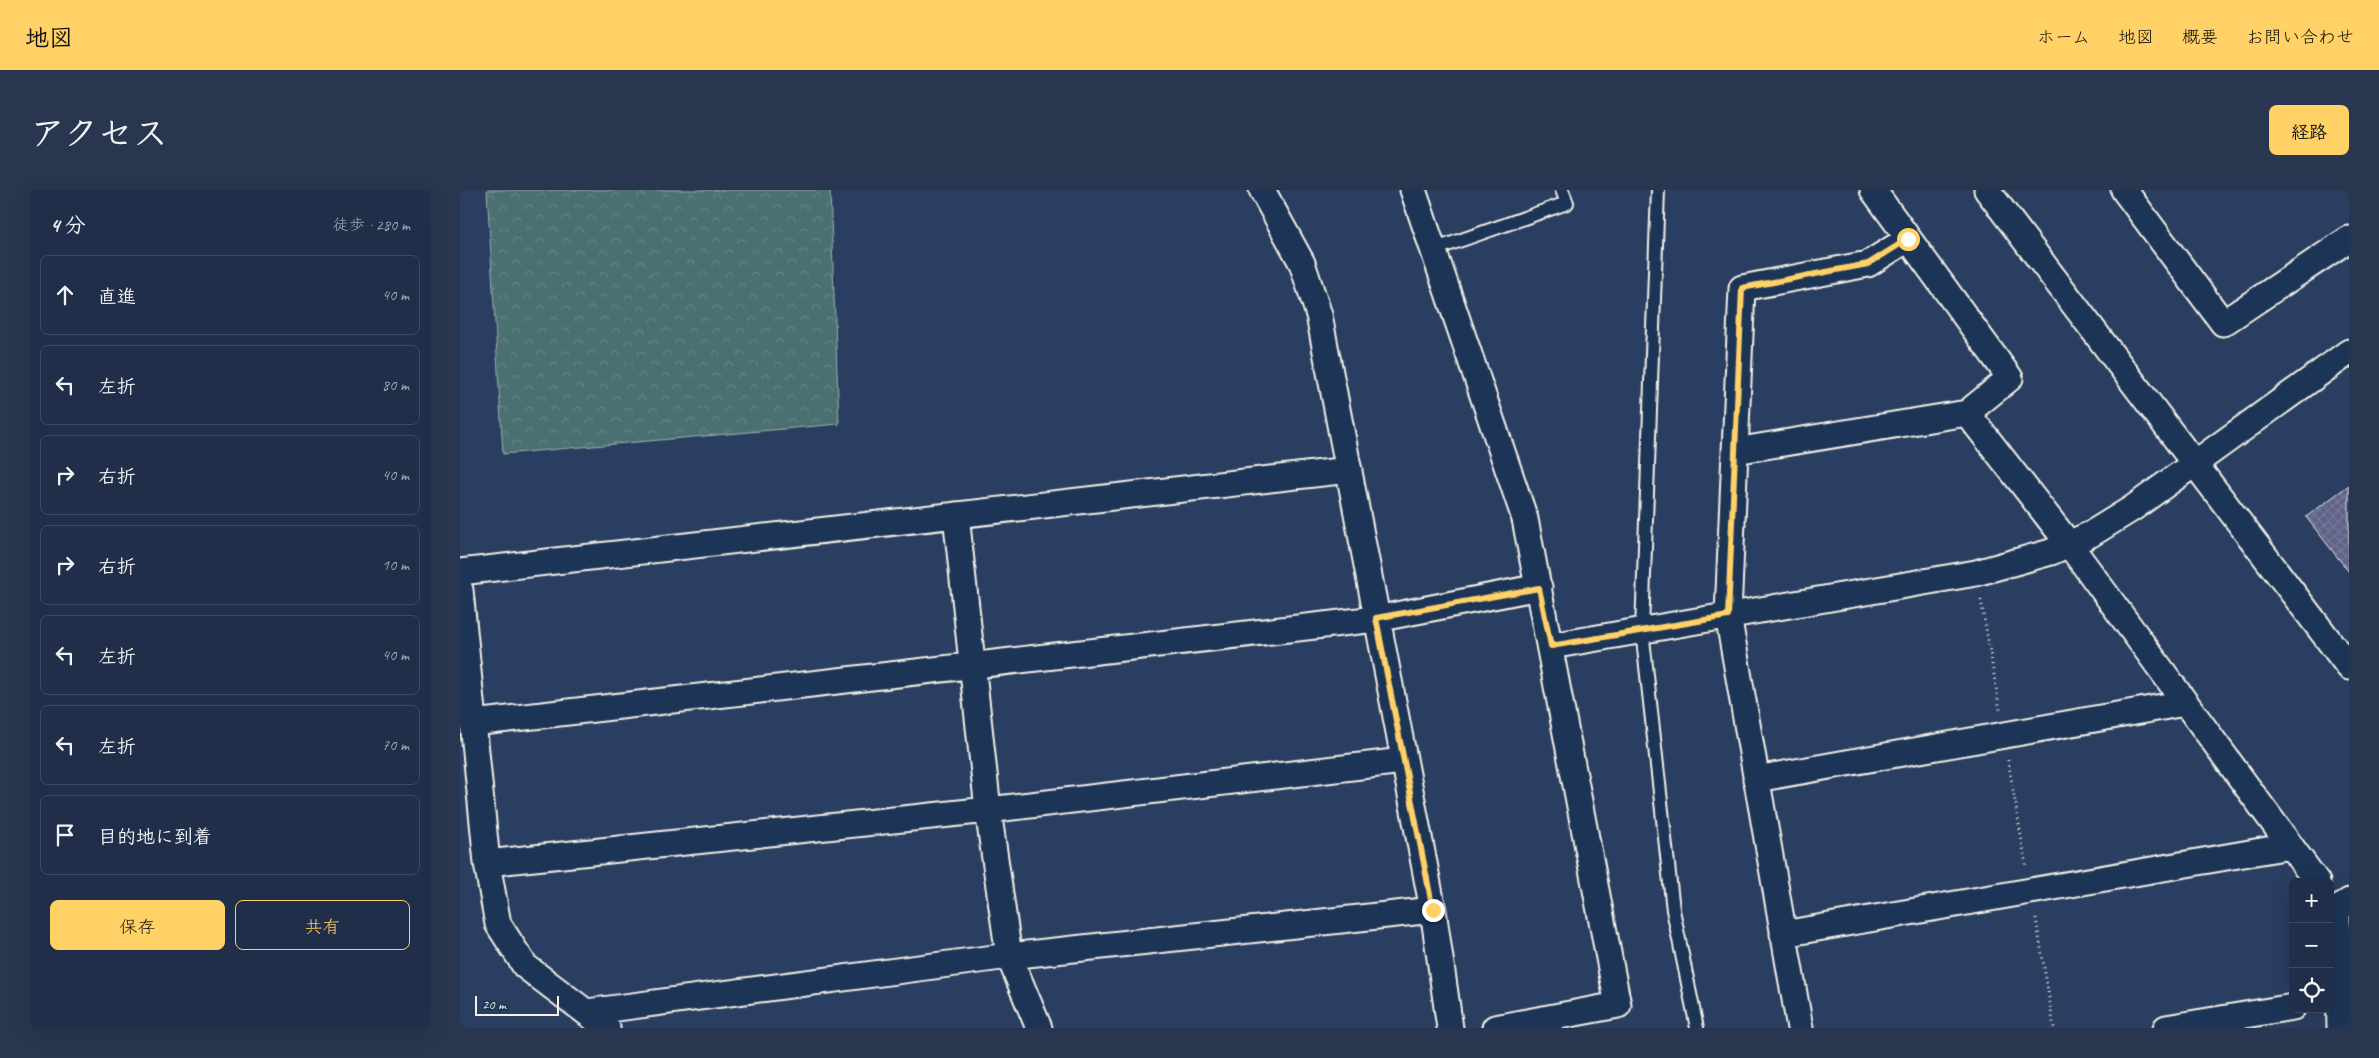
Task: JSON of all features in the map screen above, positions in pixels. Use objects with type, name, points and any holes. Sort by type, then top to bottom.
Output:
[{"type":"street","points":[[1262,190],[1302,263],[1319,315],[1402,761],[1433,910],[1450,1028]]},
{"type":"street","points":[[1413,190],[1525,519],[1551,646],[1618,1005],[1495,1028]]},
{"type":"street","points":[[1735,451],[1967,413],[2010,378],[1873,190]]},
{"type":"street","points":[[1987,190],[2349,667]]},
{"type":"street","points":[[2132,193],[2223,323],[2349,238]]},
{"type":"street","points":[[1800,1028],[1728,616],[1742,288],[1868,264],[1908,239]]},
{"type":"street","points":[[1551,646],[1976,572],[2051,552],[2091,534],[2133,508],[2196,465],[2349,352]]},
{"type":"street","points":[[1967,413],[2069,544],[2314,878]]},
{"type":"street","points":[[460,572],[1349,470]]},
{"type":"street","points":[[956,515],[988,810],[1008,956],[1039,1028]]},
{"type":"street","points":[[473,723],[1376,618],[1539,588]]},
{"type":"street","points":[[460,590],[487,863],[498,924],[525,966],[607,1028]]},
{"type":"street","points":[[1756,779],[2185,703]]},
{"type":"street","points":[[487,863],[988,810],[1402,761]]},
{"type":"street","points":[[1783,934],[2290,846]]},
{"type":"street","points":[[2339,904],[2335,1000],[2340,1028]]},
{"type":"street","points":[[587,1012],[1008,956],[1433,910]]},
{"type":"street","points":[[2166,1028],[2289,1008]]},
{"type":"lane","points":[[1433,250],[1567,203],[1562,190]]},
{"type":"lane","points":[[1658,190],[1642,630],[1673,910],[1697,1028]]},
{"type":"path","points":[[1976,572],[2054,1028]]},
{"type":"green space","points":[[487,190],[830,190],[839,424],[503,454]]},
{"type":"building","points":[[2349,485],[2349,572],[2306,517]]},
{"type":"route","points":[[1433,910],[1402,761],[1376,618],[1539,588],[1551,646],[1728,616],[1742,288],[1868,264],[1908,239]]}]
